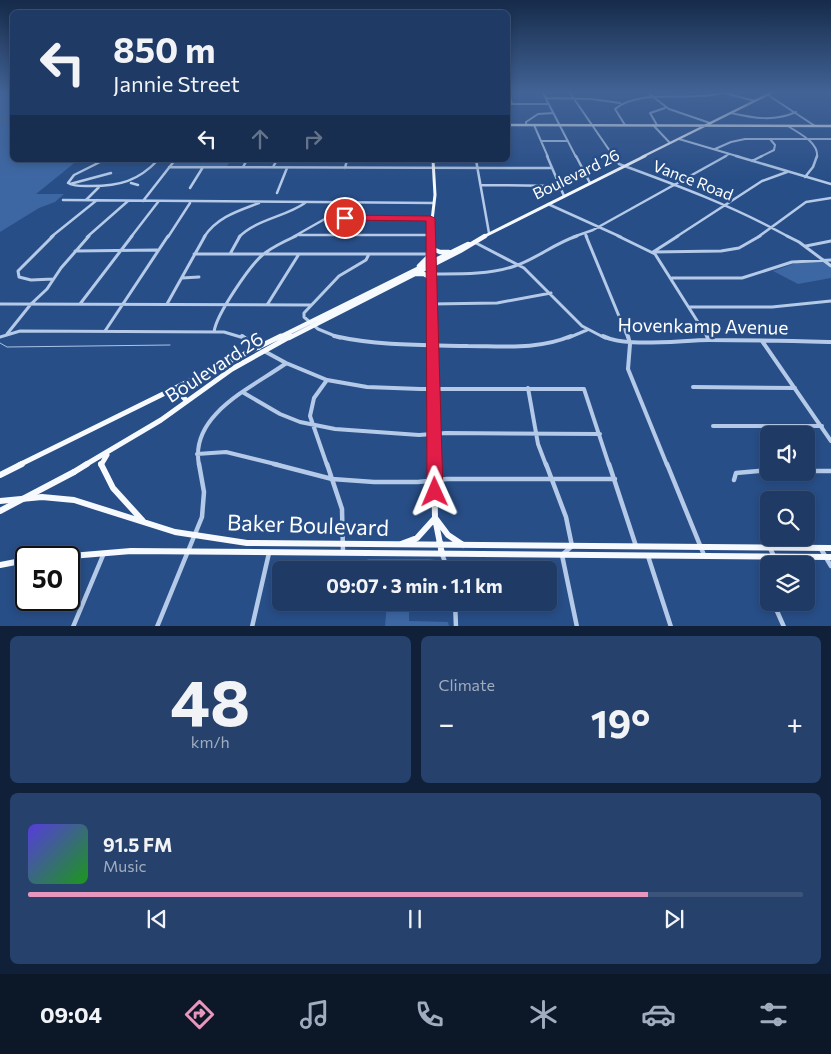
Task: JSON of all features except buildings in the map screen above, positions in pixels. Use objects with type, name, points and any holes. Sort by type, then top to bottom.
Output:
[{"type":"main road","points":[[716,122],[722,126]]},
{"type":"main road","points":[[710,123],[722,126]]},
{"type":"main road","name":"Boulevard 26","points":[[0,476],[175,388],[312,324],[418,267],[460,251],[490,233],[710,123]]},
{"type":"main road","points":[[510,126],[831,126]]},
{"type":"main road","points":[[433,162],[434,203],[430,218],[430,264],[435,518],[442,554]]},
{"type":"main road","name":"Boulevard 26","points":[[373,292],[414,274],[451,252],[474,242]]},
{"type":"main road","points":[[430,248],[440,252],[451,252]]},
{"type":"main road","points":[[418,267],[430,254]]},
{"type":"main road","points":[[414,274],[431,276]]},
{"type":"main road","name":"Boulevard 26","points":[[0,510],[111,452],[261,349]]},
{"type":"main road","points":[[175,388],[187,401]]},
{"type":"main road","points":[[111,452],[103,460],[102,468],[133,512],[146,524]]},
{"type":"main road","name":"Baker Boulevard","points":[[0,501],[14,499],[65,499],[87,503],[146,524],[194,536],[247,543],[831,548]]},
{"type":"main road","points":[[398,545],[417,538],[435,518]]},
{"type":"main road","points":[[435,518],[448,534],[464,546]]},
{"type":"main road","name":"Baker Boulevard","points":[[80,555],[131,551],[760,557]]},
{"type":"main road","name":"Baker Boulevard","points":[[815,557],[828,557]]},
{"type":"main road","points":[[0,565],[15,562]]},
{"type":"street","points":[[558,122],[590,183]]},
{"type":"street","name":"Vance Road","points":[[591,122],[617,161],[624,166],[727,205],[772,227],[806,247],[831,266]]},
{"type":"street","points":[[622,122],[624,126]]},
{"type":"street","points":[[655,122],[658,126]]},
{"type":"street","points":[[811,122],[816,126]]},
{"type":"street","points":[[534,126],[564,196]]},
{"type":"street","points":[[653,126],[670,143]]},
{"type":"street","points":[[788,126],[815,146],[819,159],[805,177]]},
{"type":"street","points":[[679,139],[831,184]]},
{"type":"street","points":[[752,161],[774,150],[775,144],[770,139]]},
{"type":"street","points":[[715,150],[738,140],[831,139]]},
{"type":"street","points":[[541,141],[568,141]]},
{"type":"street","points":[[431,276],[480,274],[518,265],[561,241],[599,226],[729,154]]},
{"type":"street","points":[[70,184],[67,182],[74,175],[100,162]]},
{"type":"street","points":[[70,184],[100,186],[130,182],[139,178],[156,162]]},
{"type":"street","points":[[143,202],[174,162]]},
{"type":"street","points":[[243,167],[246,162]]},
{"type":"street","points":[[273,167],[276,162]]},
{"type":"street","points":[[345,168],[346,162]]},
{"type":"street","points":[[476,162],[490,233]]},
{"type":"street","points":[[170,167],[552,168]]},
{"type":"street","points":[[190,188],[204,167]]},
{"type":"street","points":[[277,193],[288,168]]},
{"type":"street","points":[[653,252],[762,181],[788,172]]},
{"type":"street","points":[[70,184],[111,174]]},
{"type":"street","points":[[130,182],[138,186]]},
{"type":"street","points":[[481,185],[560,186]]},
{"type":"street","points":[[86,200],[100,186]]},
{"type":"street","points":[[547,204],[653,252],[707,252],[735,249],[749,244],[806,202],[831,198]]},
{"type":"street","points":[[63,200],[434,203]]},
{"type":"street","points":[[54,279],[26,280],[19,277],[18,271],[57,231],[97,200]]},
{"type":"street","points":[[7,334],[31,304],[47,289],[74,251],[100,224],[128,201]]},
{"type":"street","points":[[80,305],[158,202]]},
{"type":"street","points":[[105,331],[190,202]]},
{"type":"street","points":[[167,304],[194,254],[213,225],[229,214],[260,202]]},
{"type":"street","points":[[230,254],[240,236],[247,230],[305,202]]},
{"type":"street","points":[[214,332],[215,324],[224,305],[263,254],[354,202]]},
{"type":"street","points":[[328,218],[430,218]]},
{"type":"street","points":[[585,233],[630,342],[628,369],[704,556]]},
{"type":"street","points":[[298,235],[430,235]]},
{"type":"street","points":[[806,247],[831,240]]},
{"type":"street","points":[[369,254],[366,260],[339,276],[310,305],[304,316],[312,324],[332,336],[384,345],[532,346],[557,342],[588,330],[552,293],[518,265],[474,242]]},
{"type":"street","points":[[74,251],[157,250]]},
{"type":"street","points":[[653,252],[708,340]]},
{"type":"street","points":[[194,254],[430,254]]},
{"type":"street","points":[[267,306],[299,254]]},
{"type":"street","points":[[671,278],[742,278],[792,262],[831,260]]},
{"type":"street","points":[[182,278],[200,277]]},
{"type":"street","points":[[431,304],[497,303],[552,293]]},
{"type":"street","points":[[689,307],[772,307],[831,301]]},
{"type":"street","points":[[0,304],[310,305]]},
{"type":"street","name":"Hovenkamp Avenue","points":[[588,330],[610,340],[630,342],[708,340],[831,342]]},
{"type":"street","points":[[0,337],[20,331],[214,332],[236,334],[286,364],[326,380],[382,388],[584,389],[636,546]]},
{"type":"street","points":[[762,340],[831,441]]},
{"type":"street","points":[[157,626],[202,517],[206,499],[197,454],[198,441],[208,423],[244,393],[286,364]]},
{"type":"street","points":[[326,380],[314,398],[310,416],[342,509],[343,554]]},
{"type":"street","points":[[693,387],[795,388]]},
{"type":"street","points":[[528,388],[538,444],[566,517],[572,546],[562,555],[577,626]]},
{"type":"street","points":[[244,393],[280,414],[312,426],[361,432],[434,435],[600,434]]},
{"type":"street","points":[[713,426],[822,426]]},
{"type":"street","points":[[197,454],[226,452],[332,479],[374,482],[435,481],[444,479],[614,479]]},
{"type":"street","points":[[734,480],[736,473],[760,471]]},
{"type":"street","points":[[815,471],[831,471]]},
{"type":"street","points":[[770,547],[774,556]]},
{"type":"street","points":[[819,548],[828,557],[831,566]]},
{"type":"street","points":[[73,626],[104,552]]},
{"type":"street","points":[[252,626],[269,553]]},
{"type":"street","points":[[442,554],[445,561]]},
{"type":"street","points":[[648,556],[671,626]]},
{"type":"street","points":[[455,611],[456,626]]},
{"type":"street","points":[[777,611],[784,626]]},
{"type":"shaded area","points":[[0,122],[10,122],[10,162],[76,162],[36,194],[64,194],[55,202],[39,208],[0,232]]},
{"type":"shaded area","points":[[174,162],[230,162],[227,166],[171,166]]},
{"type":"shaded area","points":[[823,261],[831,268],[831,278],[798,284],[773,271],[796,263]]},
{"type":"shaded area","points":[[368,559],[430,559],[437,561],[366,561]]},
{"type":"shaded area","points":[[386,611],[391,611],[409,612],[409,621],[448,622],[449,626],[385,626]]},
{"type":"waterway","points":[[0,343],[7,347],[170,345]]},
{"type":"route","points":[[345,218],[430,218],[435,492]]}]
